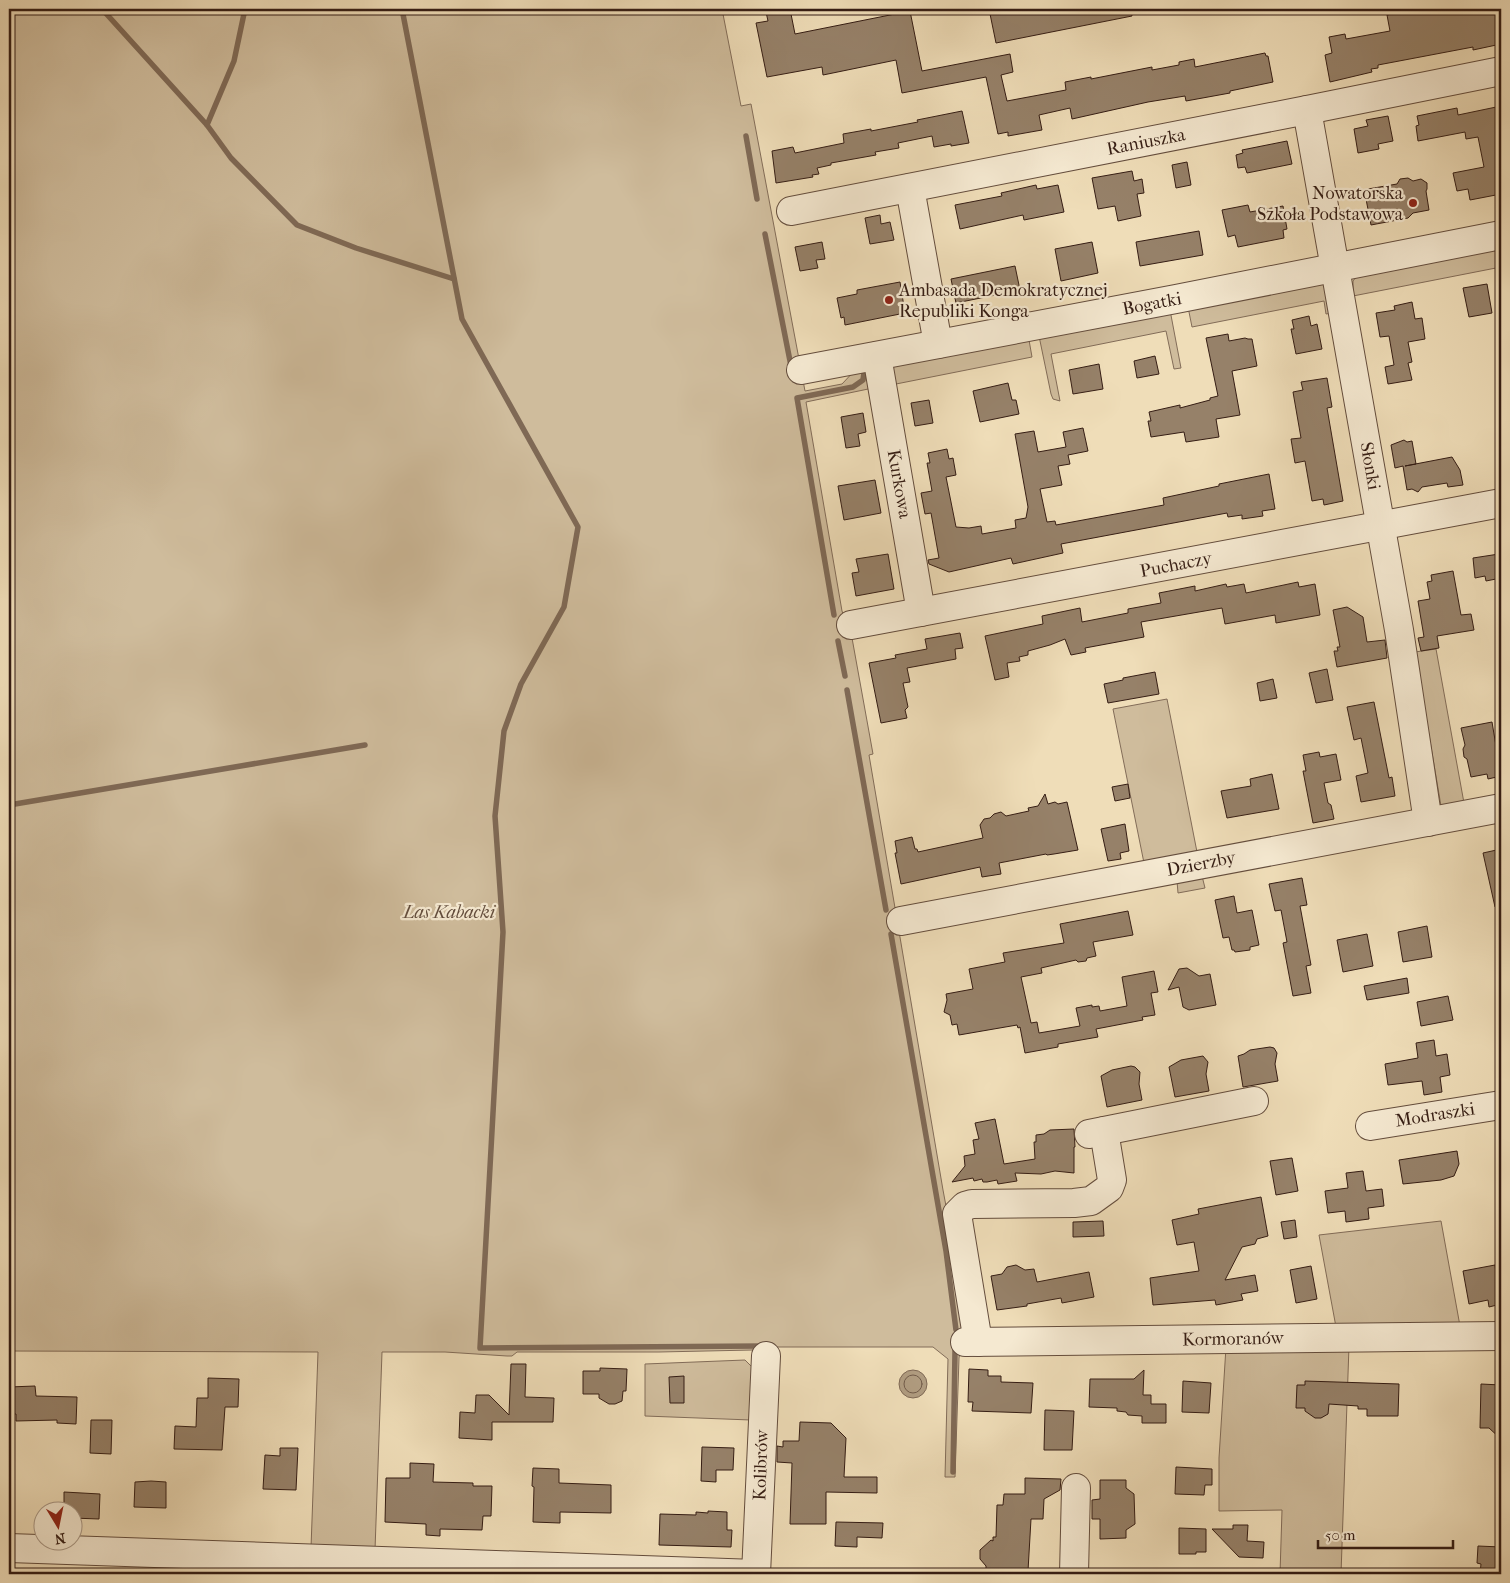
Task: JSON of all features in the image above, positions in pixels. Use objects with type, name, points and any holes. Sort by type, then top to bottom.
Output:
[{"type":"street","name":"Raniuszka","points":[[790,211],[1501,70]]},
{"type":"street","name":"Słonki","points":[[1307,110],[1403,653],[1428,822]]},
{"type":"street","points":[[910,188],[938,344]]},
{"type":"street","name":"Bogatki","points":[[801,370],[1501,235]]},
{"type":"street","name":"Kurkowa","points":[[877,356],[922,612]]},
{"type":"street","name":"Puchaczy","points":[[851,625],[1501,503]]},
{"type":"street","name":"Dzierzby","points":[[901,921],[1501,808]]},
{"type":"street","name":"Kormoranów","points":[[1254,1101],[1097,1133],[1112,1180],[1109,1188],[1091,1201],[1074,1203],[972,1204],[965,1206],[957,1214],[972,1342],[1501,1336]]},
{"type":"street","name":"Modraszki","points":[[1370,1126],[1501,1105]]},
{"type":"street","name":"Kolibrów","points":[[756,1574],[766,1356]]},
{"type":"street","points":[[1074,1574],[1076,1488]]},
{"type":"street","points":[[9,1548],[756,1574]]},
{"type":"green space","name":"Las Kabacki","points":[[9,9],[722,9],[741,106],[751,104],[805,391],[842,384],[857,368],[869,368],[873,388],[806,402],[842,611],[852,638],[873,754],[869,755],[943,1190],[969,1329],[961,1345],[959,1358],[955,1477],[945,1477],[948,1359],[933,1347],[775,1347],[753,1350],[659,1352],[517,1352],[512,1356],[445,1352],[382,1352],[375,1550],[311,1548],[318,1352],[9,1351]]},
{"type":"green space","points":[[1498,247],[1501,267],[1353,296],[1353,281],[1356,277]]},
{"type":"green space","points":[[1323,279],[1332,313],[1326,314],[1324,301],[1192,327],[1188,307]]},
{"type":"green space","points":[[1170,310],[1181,368],[1174,369],[1166,331],[1051,354],[1060,401],[1053,399],[1039,336]]},
{"type":"green space","points":[[1029,340],[1032,357],[891,385],[891,367],[893,364]]},
{"type":"green space","points":[[1436,649],[1464,803],[1441,806],[1415,652]]},
{"type":"green space","points":[[1167,699],[1197,852],[1144,863],[1113,709]]},
{"type":"green space","points":[[1201,872],[1205,888],[1178,893],[1177,881]]},
{"type":"green space","points":[[1441,1221],[1460,1326],[1336,1327],[1319,1235]]},
{"type":"green space","points":[[1349,1346],[1341,1574],[1280,1574],[1282,1510],[1219,1511],[1219,1458],[1226,1347]]},
{"type":"green space","points":[[745,1360],[753,1368],[751,1420],[645,1416],[645,1364]]},
{"type":"water","points":[[913,1370],[923,1374],[927,1384],[923,1394],[913,1398],[903,1394],[899,1384],[903,1374]]},
{"type":"building","points":[[790,9],[795,34],[910,11],[922,71],[1010,54],[1013,72],[1001,75],[1007,101],[1066,90],[1065,82],[1091,77],[1091,79],[1152,67],[1152,70],[1179,65],[1179,62],[1194,59],[1195,67],[1265,53],[1268,56],[1273,82],[1230,91],[1230,93],[1186,101],[1185,96],[1148,102],[1072,119],[1070,108],[1039,115],[1042,130],[1008,136],[1008,132],[998,134],[986,77],[902,93],[896,60],[823,75],[822,67],[767,77],[756,23],[768,21],[766,12]]},
{"type":"building","points":[[989,9],[1131,9],[1132,16],[996,43]]},
{"type":"building","points":[[1431,9],[1501,9],[1501,44],[1473,50],[1473,47],[1378,65],[1378,68],[1371,69],[1372,72],[1330,82],[1325,55],[1332,53],[1329,37],[1345,34],[1346,39],[1390,31],[1387,15]]},
{"type":"building","points":[[1501,106],[1501,194],[1470,200],[1468,189],[1457,191],[1453,173],[1484,167],[1478,137],[1466,139],[1465,132],[1418,141],[1416,126],[1419,125],[1417,116],[1457,108],[1458,115]]},
{"type":"building","points":[[962,111],[969,143],[934,147],[932,136],[898,143],[899,148],[875,152],[876,155],[831,163],[831,165],[817,168],[819,174],[812,175],[813,177],[776,183],[772,151],[793,147],[795,153],[844,143],[843,134],[918,122],[917,120]]},
{"type":"building","points":[[1388,116],[1393,141],[1378,144],[1379,149],[1358,153],[1354,129],[1368,126],[1366,120]]},
{"type":"building","points":[[1287,141],[1292,164],[1247,173],[1245,167],[1238,168],[1236,155],[1243,153],[1242,150]]},
{"type":"building","points":[[1187,162],[1191,185],[1176,188],[1172,165]]},
{"type":"building","points":[[1132,171],[1134,181],[1142,179],[1144,193],[1137,194],[1141,216],[1118,221],[1115,206],[1098,209],[1092,178]]},
{"type":"building","points":[[1408,178],[1413,181],[1421,179],[1427,183],[1426,191],[1429,210],[1413,213],[1408,218],[1371,225],[1366,199],[1369,198],[1368,189],[1397,184],[1400,179]]},
{"type":"building","points":[[1036,185],[1037,189],[1058,185],[1064,212],[1024,220],[1023,215],[960,229],[955,205],[1002,196],[1001,193]]},
{"type":"building","points":[[1248,205],[1250,212],[1283,206],[1287,229],[1283,230],[1284,238],[1238,247],[1235,235],[1228,237],[1222,210]]},
{"type":"building","points":[[880,215],[881,224],[890,222],[894,240],[870,244],[865,218]]},
{"type":"building","points":[[1199,231],[1203,255],[1140,266],[1136,242]]},
{"type":"building","points":[[822,242],[825,259],[816,260],[818,268],[800,271],[795,247]]},
{"type":"building","points":[[1092,242],[1098,273],[1061,281],[1055,249]]},
{"type":"building","points":[[1015,266],[1020,290],[956,303],[951,279]]},
{"type":"building","points":[[900,282],[905,313],[845,325],[844,317],[841,318],[837,298],[857,294],[857,290]]},
{"type":"building","points":[[1487,284],[1492,313],[1469,317],[1463,288]]},
{"type":"building","points":[[1412,302],[1415,319],[1422,318],[1425,339],[1408,342],[1412,362],[1408,363],[1412,380],[1388,384],[1385,367],[1394,365],[1389,336],[1380,337],[1376,313],[1395,310],[1394,306]]},
{"type":"building","points":[[1309,316],[1311,326],[1317,324],[1322,349],[1296,354],[1291,329],[1294,329],[1292,320]]},
{"type":"building","points":[[1228,334],[1229,341],[1245,338],[1252,339],[1257,366],[1232,371],[1240,415],[1216,419],[1219,437],[1186,442],[1184,432],[1151,437],[1148,421],[1151,421],[1149,412],[1180,405],[1180,408],[1218,396],[1206,338]]},
{"type":"building","points":[[1155,356],[1159,374],[1137,378],[1134,361]]},
{"type":"building","points":[[1099,364],[1103,389],[1073,394],[1069,370]]},
{"type":"building","points":[[1327,378],[1332,407],[1327,408],[1343,501],[1324,505],[1323,499],[1312,501],[1305,461],[1295,463],[1291,439],[1301,438],[1293,392],[1303,390],[1301,382]]},
{"type":"building","points":[[1008,383],[1012,400],[1016,400],[1019,414],[980,422],[973,391]]},
{"type":"building","points":[[929,400],[933,423],[915,426],[911,403]]},
{"type":"building","points":[[863,413],[866,432],[858,434],[860,446],[846,448],[841,417]]},
{"type":"building","points":[[1083,428],[1088,451],[1068,455],[1070,464],[1058,466],[1062,485],[1040,489],[1047,522],[1055,521],[1056,525],[1164,505],[1163,498],[1269,474],[1275,509],[1262,511],[1263,516],[1242,519],[1242,515],[1228,517],[1227,513],[1061,544],[1063,553],[1013,564],[1011,558],[949,572],[929,564],[928,560],[939,558],[931,513],[925,514],[921,493],[932,491],[927,463],[930,463],[928,453],[947,449],[949,459],[953,458],[956,475],[946,477],[956,527],[969,528],[981,526],[982,534],[1016,528],[1015,520],[1026,518],[1028,507],[1015,434],[1034,431],[1038,452],[1066,447],[1063,432]]},
{"type":"building","points":[[1404,440],[1407,442],[1412,441],[1416,464],[1452,457],[1460,470],[1463,485],[1448,487],[1447,483],[1422,487],[1418,492],[1412,489],[1407,490],[1403,466],[1395,468],[1391,445]]},
{"type":"building","points":[[875,480],[881,513],[844,520],[838,486]]},
{"type":"building","points":[[888,554],[894,589],[856,596],[852,573],[859,572],[856,559]]},
{"type":"building","points":[[1499,554],[1501,578],[1486,581],[1485,576],[1475,578],[1473,558]]},
{"type":"building","points":[[1453,571],[1461,615],[1471,614],[1474,630],[1437,636],[1439,648],[1421,651],[1418,638],[1424,637],[1418,601],[1430,599],[1427,582],[1432,581],[1431,575]]},
{"type":"building","points":[[1298,582],[1299,587],[1315,584],[1320,615],[1276,623],[1275,615],[1225,624],[1222,608],[1141,622],[1144,637],[1085,648],[1086,652],[1071,655],[1065,639],[1028,651],[1028,655],[1019,657],[1020,661],[1007,663],[1009,677],[995,680],[985,636],[1043,624],[1042,616],[1080,608],[1082,622],[1128,613],[1128,609],[1161,603],[1159,593],[1195,586],[1195,591],[1226,584],[1227,587],[1244,584],[1246,593]]},
{"type":"building","points":[[1347,607],[1363,617],[1367,642],[1385,640],[1387,658],[1337,667],[1334,651],[1338,651],[1337,647],[1340,647],[1333,610]]},
{"type":"building","points":[[960,633],[963,648],[955,649],[956,659],[907,668],[910,682],[903,683],[908,707],[905,710],[907,718],[881,723],[869,663],[896,658],[895,655],[927,649],[925,639]]},
{"type":"building","points":[[1327,669],[1333,700],[1316,703],[1309,673]]},
{"type":"building","points":[[1155,672],[1159,694],[1108,703],[1104,684]]},
{"type":"building","points":[[1273,679],[1277,698],[1260,701],[1257,683]]},
{"type":"building","points":[[1374,702],[1389,778],[1392,777],[1395,796],[1361,802],[1356,776],[1368,773],[1361,738],[1354,740],[1347,707]]},
{"type":"building","points":[[1492,722],[1497,752],[1501,751],[1501,776],[1488,779],[1487,774],[1471,777],[1467,759],[1464,757],[1463,749],[1465,745],[1461,728]]},
{"type":"building","points":[[1319,752],[1320,757],[1336,754],[1341,780],[1324,783],[1334,819],[1313,823],[1303,771],[1306,771],[1303,755]]},
{"type":"building","points":[[1272,774],[1279,809],[1227,818],[1221,791],[1251,786],[1250,779]]},
{"type":"building","points":[[1128,784],[1130,798],[1115,801],[1112,787]]},
{"type":"building","points":[[1045,794],[1048,804],[1067,802],[1078,850],[999,863],[1001,874],[982,877],[980,867],[901,884],[895,853],[897,853],[895,841],[912,837],[915,849],[918,852],[983,838],[980,825],[984,819],[1001,812],[1006,816],[1029,811],[1028,808],[1038,806]]},
{"type":"building","points":[[1125,824],[1129,851],[1120,853],[1121,859],[1108,861],[1101,829]]},
{"type":"building","points":[[1501,849],[1501,906],[1495,907],[1483,853]]},
{"type":"building","points":[[1302,878],[1307,905],[1300,906],[1311,965],[1306,966],[1311,993],[1293,996],[1283,943],[1287,942],[1281,910],[1275,911],[1269,884]]},
{"type":"building","points":[[1234,896],[1237,913],[1252,910],[1259,945],[1250,947],[1250,950],[1235,952],[1232,950],[1229,937],[1223,938],[1215,900]]},
{"type":"building","points":[[1128,911],[1133,935],[1093,942],[1096,956],[1087,958],[1086,961],[1078,962],[1076,960],[1041,968],[1042,973],[1021,977],[1031,1023],[1037,1022],[1039,1033],[1080,1026],[1076,1008],[1092,1005],[1092,1007],[1099,1006],[1100,1011],[1127,1006],[1122,977],[1154,971],[1158,992],[1151,993],[1155,1015],[1142,1017],[1143,1020],[1096,1029],[1098,1037],[1058,1044],[1058,1047],[1025,1053],[1020,1027],[1018,1028],[1017,1025],[959,1035],[957,1024],[952,1025],[950,1015],[944,1012],[947,1000],[946,994],[973,989],[969,969],[1005,962],[1003,953],[1064,943],[1060,924]]},
{"type":"building","points":[[1427,926],[1432,957],[1403,962],[1398,932]]},
{"type":"building","points":[[1367,934],[1373,966],[1343,972],[1337,940]]},
{"type":"building","points":[[1187,968],[1199,976],[1210,974],[1216,1005],[1189,1010],[1183,1007],[1179,987],[1168,990],[1179,969]]},
{"type":"building","points":[[1407,978],[1409,993],[1367,1000],[1364,986]]},
{"type":"building","points":[[1448,996],[1453,1020],[1421,1026],[1417,1002]]},
{"type":"building","points":[[1434,1040],[1436,1056],[1447,1054],[1450,1075],[1440,1077],[1442,1092],[1424,1095],[1422,1081],[1388,1085],[1385,1064],[1418,1058],[1416,1043]]},
{"type":"building","points":[[1274,1048],[1277,1053],[1275,1064],[1278,1081],[1243,1087],[1238,1056],[1250,1050]]},
{"type":"building","points":[[1203,1056],[1208,1062],[1206,1074],[1209,1091],[1175,1097],[1169,1067],[1181,1060]]},
{"type":"building","points":[[1131,1066],[1140,1072],[1139,1084],[1142,1100],[1107,1107],[1101,1076],[1112,1070]]},
{"type":"building","points":[[995,1119],[1004,1164],[1035,1159],[1034,1142],[1036,1142],[1036,1135],[1044,1134],[1050,1130],[1074,1129],[1074,1173],[1055,1171],[1041,1174],[1015,1173],[1017,1181],[998,1184],[997,1180],[983,1182],[982,1179],[974,1181],[973,1178],[952,1182],[965,1166],[964,1156],[975,1154],[973,1140],[979,1139],[975,1123]]},
{"type":"building","points":[[1457,1151],[1459,1164],[1454,1176],[1441,1180],[1403,1184],[1399,1160]]},
{"type":"building","points":[[1292,1158],[1298,1191],[1276,1195],[1270,1161]]},
{"type":"building","points":[[1363,1171],[1366,1191],[1382,1189],[1384,1206],[1368,1208],[1369,1219],[1346,1222],[1345,1211],[1328,1213],[1325,1191],[1348,1188],[1346,1173]]},
{"type":"building","points":[[1261,1197],[1268,1236],[1257,1239],[1255,1244],[1242,1247],[1225,1280],[1255,1275],[1258,1291],[1241,1294],[1243,1300],[1216,1305],[1215,1300],[1153,1305],[1150,1278],[1199,1271],[1194,1242],[1177,1245],[1172,1220],[1199,1214],[1198,1209]]},
{"type":"building","points":[[1295,1220],[1297,1237],[1284,1239],[1281,1222]]},
{"type":"building","points":[[1103,1221],[1104,1236],[1073,1237],[1073,1222]]},
{"type":"building","points":[[1016,1265],[1025,1270],[1034,1269],[1037,1282],[1089,1272],[1094,1297],[1062,1303],[1061,1298],[1027,1304],[1027,1306],[997,1310],[991,1276],[1002,1274],[1007,1267]]},
{"type":"building","points":[[1495,1265],[1497,1280],[1501,1279],[1501,1304],[1489,1307],[1488,1300],[1469,1304],[1463,1271]]},
{"type":"building","points":[[1311,1266],[1317,1299],[1296,1303],[1290,1270]]},
{"type":"building","points":[[511,1364],[526,1364],[525,1397],[554,1398],[553,1422],[492,1422],[492,1440],[459,1438],[460,1412],[475,1413],[476,1395],[489,1395],[509,1415]]},
{"type":"building","points":[[600,1368],[627,1369],[626,1391],[623,1391],[622,1401],[609,1404],[599,1398],[599,1394],[583,1394],[583,1371],[600,1371]]},
{"type":"building","points":[[969,1369],[988,1370],[988,1376],[1001,1376],[1001,1382],[1033,1383],[1031,1413],[972,1411],[973,1402],[968,1402]]},
{"type":"building","points":[[1144,1370],[1143,1395],[1151,1395],[1151,1404],[1166,1404],[1166,1423],[1142,1423],[1142,1416],[1128,1415],[1126,1412],[1117,1411],[1117,1408],[1089,1407],[1090,1379],[1134,1379]]},
{"type":"building","points":[[684,1376],[684,1403],[670,1403],[669,1377]]},
{"type":"building","points":[[208,1378],[239,1379],[238,1407],[225,1407],[222,1450],[174,1449],[175,1426],[196,1427],[197,1398],[208,1398]]},
{"type":"building","points":[[1183,1381],[1211,1383],[1209,1413],[1182,1412]]},
{"type":"building","points":[[1305,1381],[1399,1384],[1398,1416],[1367,1416],[1367,1409],[1358,1409],[1358,1406],[1329,1404],[1328,1414],[1321,1418],[1315,1418],[1305,1411],[1305,1408],[1296,1408],[1297,1385],[1305,1385]]},
{"type":"building","points":[[1481,1384],[1501,1385],[1501,1439],[1489,1428],[1480,1428]]},
{"type":"building","points":[[35,1386],[36,1396],[77,1397],[76,1424],[57,1423],[57,1420],[16,1421],[16,1414],[10,1414],[9,1387]]},
{"type":"building","points":[[1045,1410],[1074,1411],[1072,1450],[1044,1450]]},
{"type":"building","points":[[91,1420],[112,1420],[111,1454],[90,1453]]},
{"type":"building","points":[[800,1422],[831,1423],[846,1438],[844,1477],[877,1477],[877,1493],[826,1492],[826,1524],[790,1524],[792,1463],[777,1462],[777,1446],[783,1447],[783,1441],[799,1441]]},
{"type":"building","points":[[702,1447],[734,1448],[733,1470],[716,1470],[716,1482],[701,1481]]},
{"type":"building","points":[[280,1448],[298,1448],[296,1490],[263,1489],[265,1455],[280,1456]]},
{"type":"building","points":[[410,1463],[434,1464],[433,1482],[473,1483],[473,1486],[492,1486],[491,1516],[483,1516],[482,1530],[440,1529],[440,1536],[426,1535],[426,1524],[385,1522],[386,1478],[410,1478]]},
{"type":"building","points":[[1176,1467],[1212,1469],[1212,1485],[1205,1485],[1204,1495],[1175,1494]]},
{"type":"building","points":[[533,1468],[559,1469],[559,1483],[611,1485],[611,1513],[560,1512],[560,1523],[533,1522]]},
{"type":"building","points":[[1025,1478],[1061,1479],[1060,1490],[1044,1499],[1043,1519],[1031,1519],[1028,1571],[986,1570],[986,1566],[980,1559],[980,1550],[991,1540],[993,1541],[993,1537],[996,1537],[997,1505],[1003,1505],[1004,1494],[1025,1494]]},
{"type":"building","points":[[1100,1480],[1126,1480],[1126,1488],[1134,1494],[1135,1524],[1126,1530],[1126,1538],[1100,1539],[1100,1519],[1092,1519],[1092,1500],[1100,1499]]},
{"type":"building","points":[[135,1482],[166,1482],[166,1508],[134,1507]]},
{"type":"building","points":[[64,1492],[100,1494],[99,1519],[82,1518],[82,1500],[64,1500]]},
{"type":"building","points":[[708,1511],[727,1512],[727,1530],[732,1530],[731,1547],[659,1545],[660,1514],[696,1515],[696,1512],[708,1513]]},
{"type":"building","points":[[836,1522],[883,1523],[882,1538],[857,1537],[857,1547],[835,1546]]},
{"type":"building","points":[[1233,1525],[1248,1525],[1247,1541],[1264,1542],[1263,1558],[1239,1557],[1212,1529],[1233,1529]]},
{"type":"building","points":[[1179,1528],[1206,1529],[1206,1552],[1179,1554]]},
{"type":"building","points":[[1478,1546],[1501,1547],[1501,1574],[1480,1574],[1481,1564],[1477,1563]]},
{"type":"waterway","points":[[102,9],[207,125]]},
{"type":"waterway","points":[[245,9],[234,61],[207,125],[231,158],[297,225],[356,248],[454,279]]},
{"type":"waterway","points":[[402,9],[462,319],[578,527],[564,607],[521,684],[504,731],[495,816],[503,932],[480,1348],[763,1346]]},
{"type":"waterway","points":[[746,136],[757,199]]},
{"type":"waterway","points":[[765,234],[791,366]]},
{"type":"waterway","points":[[834,615],[797,398],[853,387],[863,380],[864,373]]},
{"type":"waterway","points":[[838,641],[845,676]]},
{"type":"waterway","points":[[847,690],[886,910]]},
{"type":"waterway","points":[[9,805],[365,745]]},
{"type":"waterway","points":[[891,934],[946,1251],[956,1330]]},
{"type":"waterway","points":[[953,1472],[955,1351]]},
{"type":"place","name":"Nowatorska Szkoła Podstawowa","points":[[1413,203]]},
{"type":"place","name":"Ambasada Demokratycznej Republiki Konga","points":[[889,300]]}]
